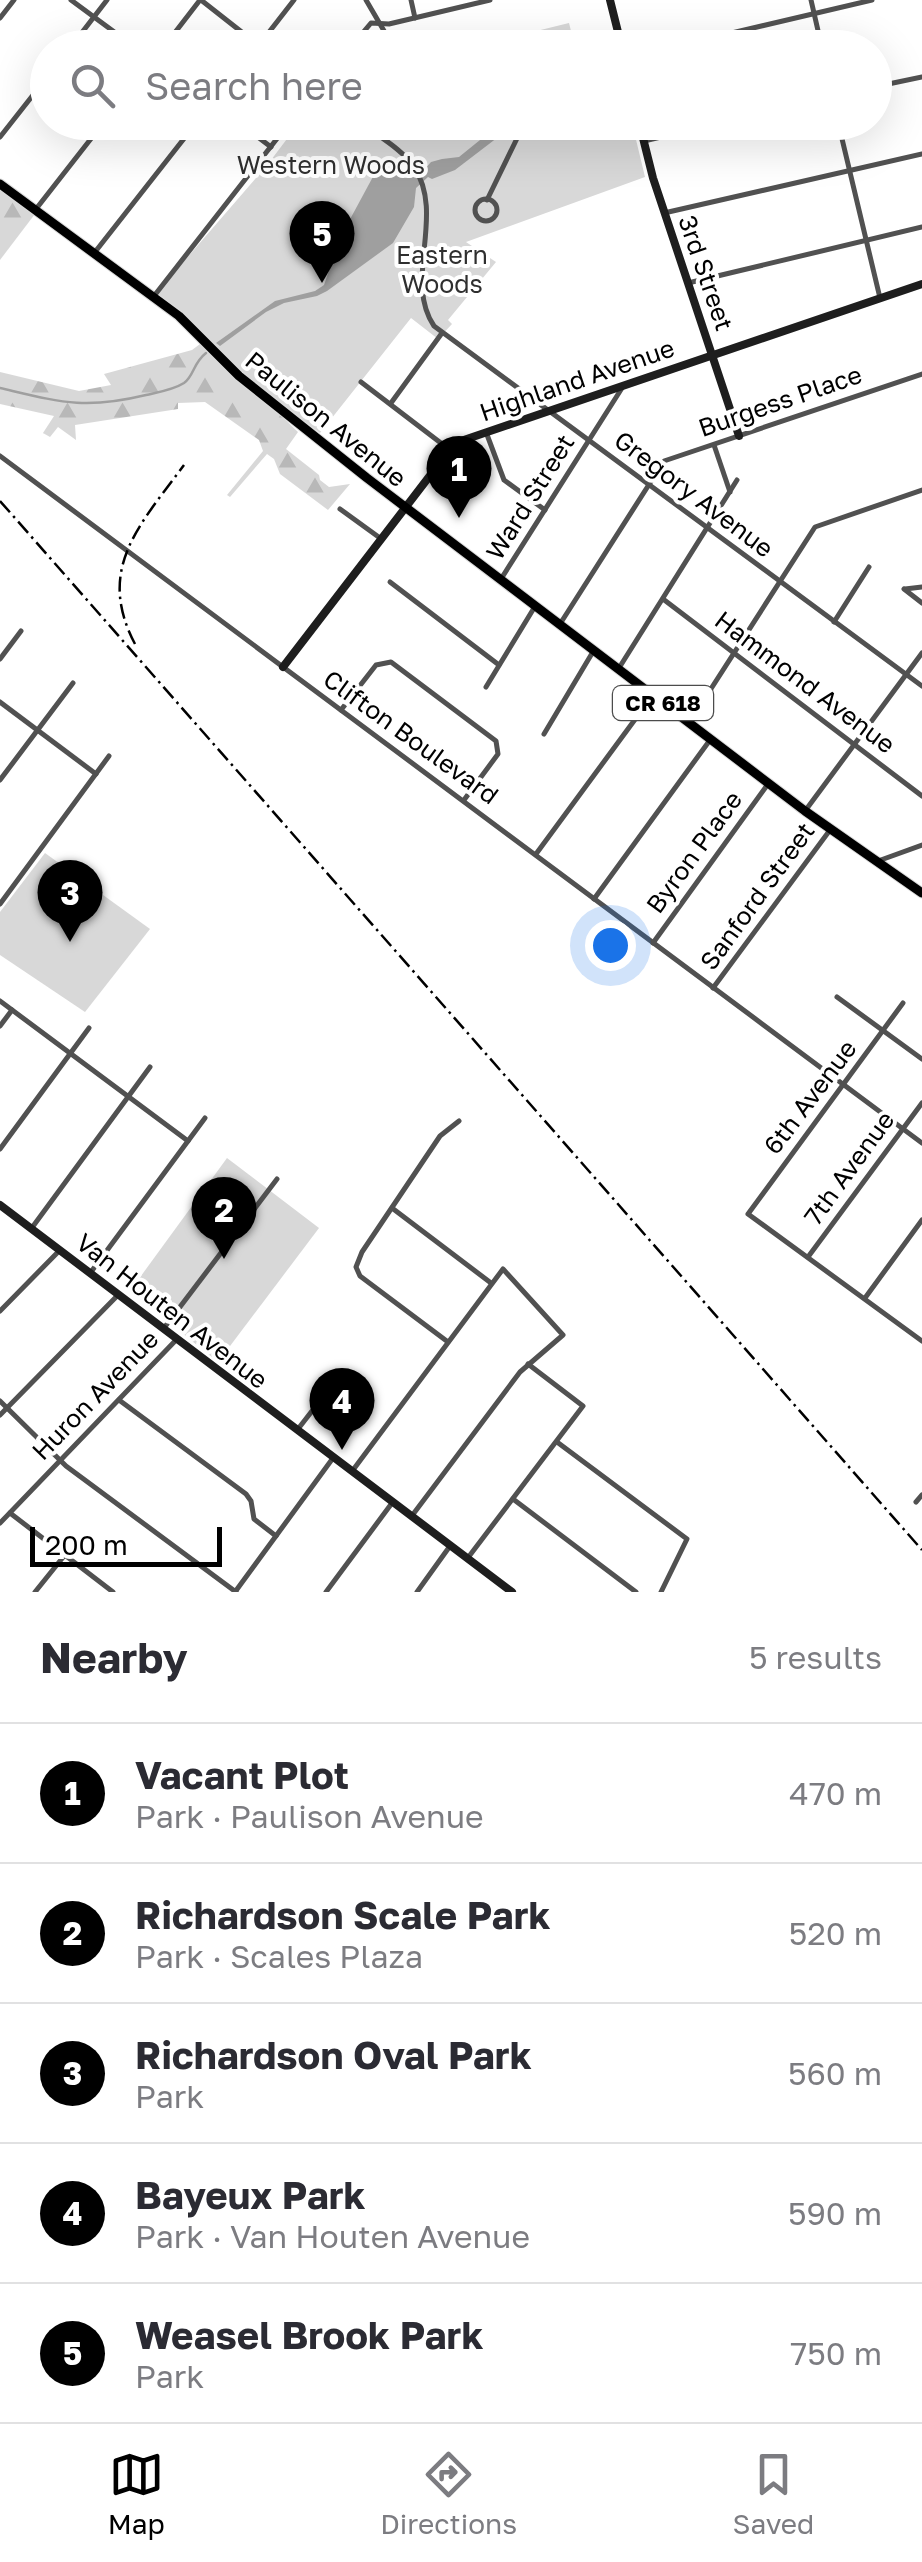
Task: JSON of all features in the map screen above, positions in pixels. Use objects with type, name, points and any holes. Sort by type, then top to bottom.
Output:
[{"type":"main road","name":"Paulison Avenue","points":[[0,184],[154,296],[238,376],[406,508],[805,812],[922,894]]},
{"type":"street","points":[[0,18],[14,0]]},
{"type":"street","points":[[71,0],[112,30]]},
{"type":"street","points":[[84,30],[107,0]]},
{"type":"street","points":[[177,30],[200,0],[238,30]]},
{"type":"street","points":[[272,30],[294,0]]},
{"type":"street","points":[[366,0],[384,30]]},
{"type":"street","points":[[411,0],[415,18]]},
{"type":"street","points":[[363,30],[366,26],[490,0]]},
{"type":"street","points":[[610,0],[618,30]]},
{"type":"street","points":[[811,0],[818,30]]},
{"type":"street","points":[[745,30],[872,0]]},
{"type":"street","points":[[892,83],[922,76]]},
{"type":"street","points":[[0,136],[30,98]]},
{"type":"street","points":[[36,209],[90,140]]},
{"type":"street","points":[[95,252],[183,140]]},
{"type":"street","points":[[262,140],[271,147]]},
{"type":"street","points":[[154,296],[276,140]]},
{"type":"street","points":[[382,140],[413,165],[423,186],[424,300],[428,316],[442,333],[391,404]]},
{"type":"street","points":[[487,200],[494,203],[496,212],[490,220],[483,221],[475,210],[477,204],[487,200],[516,140]]},
{"type":"street","points":[[644,142],[652,140]]},
{"type":"street","points":[[842,140],[880,298]]},
{"type":"street","name":"3rd Street","points":[[644,142],[664,213],[740,436]]},
{"type":"street","points":[[664,213],[922,154]]},
{"type":"street","points":[[688,283],[922,227]]},
{"type":"street","name":"Highland Avenue","points":[[283,667],[455,443],[922,284]]},
{"type":"street","name":"Gregory Avenue","points":[[442,333],[922,686]]},
{"type":"street","name":"Burgess Place","points":[[560,624],[664,461],[922,374]]},
{"type":"street","points":[[362,382],[450,450]]},
{"type":"street","name":"Ward Street","points":[[501,579],[624,386]]},
{"type":"street","points":[[486,432],[504,480],[544,510]]},
{"type":"street","points":[[714,445],[730,492]]},
{"type":"street","name":"Clifton Boulevard","points":[[0,456],[922,1143]]},
{"type":"street","points":[[618,668],[738,480]]},
{"type":"street","points":[[689,723],[814,527],[922,490]]},
{"type":"street","points":[[340,509],[380,538]]},
{"type":"street","points":[[834,622],[868,566]]},
{"type":"street","points":[[390,582],[499,665]]},
{"type":"street","points":[[922,587],[904,589],[922,603]]},
{"type":"street","name":"Hammond Avenue","points":[[664,598],[922,796]]},
{"type":"street","points":[[486,688],[535,605]]},
{"type":"street","points":[[0,659],[21,631]]},
{"type":"street","points":[[544,734],[594,650]]},
{"type":"street","points":[[805,812],[922,653]]},
{"type":"street","points":[[342,710],[376,664],[390,662],[496,742],[498,754],[464,800]]},
{"type":"street","points":[[0,780],[73,683]]},
{"type":"street","points":[[536,854],[653,695]]},
{"type":"street","points":[[0,702],[96,774]]},
{"type":"street","points":[[594,899],[710,740]]},
{"type":"street","points":[[0,904],[109,756]]},
{"type":"street","name":"Byron Place","points":[[653,943],[768,784]]},
{"type":"street","name":"Sanford Street","points":[[713,988],[832,828]]},
{"type":"street","points":[[878,862],[922,844]]},
{"type":"street","points":[[837,997],[922,1059]]},
{"type":"street","points":[[0,1001],[188,1141]]},
{"type":"street","name":"6th Avenue","points":[[808,1257],[748,1214],[903,1002]]},
{"type":"street","points":[[0,1026],[12,1010]]},
{"type":"street","points":[[0,1149],[89,1028]]},
{"type":"street","points":[[31,1229],[150,1067]]},
{"type":"street","name":"7th Avenue","points":[[808,1257],[922,1103]]},
{"type":"street","points":[[91,1273],[206,1118]]},
{"type":"street","points":[[448,1342],[357,1272],[357,1261],[440,1136],[459,1121]]},
{"type":"street","points":[[164,1328],[277,1179]]},
{"type":"street","name":"Van Houten Avenue","points":[[0,1206],[510,1592]]},
{"type":"street","points":[[392,1208],[491,1283]]},
{"type":"street","points":[[864,1299],[922,1220]]},
{"type":"street","points":[[0,1311],[60,1250]]},
{"type":"street","points":[[808,1257],[922,1342]]},
{"type":"street","points":[[351,1472],[502,1269],[562,1335],[528,1364],[411,1517]]},
{"type":"street","points":[[0,1414],[119,1294]]},
{"type":"street","name":"Huron Avenue","points":[[0,1523],[177,1340]]},
{"type":"street","points":[[467,1559],[583,1406],[528,1364]]},
{"type":"street","points":[[297,1431],[326,1393]]},
{"type":"street","points":[[119,1400],[246,1494],[254,1519],[276,1536]]},
{"type":"street","points":[[0,1401],[60,1460],[235,1592],[333,1458]]},
{"type":"street","points":[[556,1442],[687,1539],[661,1592]]},
{"type":"street","points":[[916,1502],[922,1495]]},
{"type":"street","points":[[513,1500],[636,1592]]},
{"type":"street","points":[[326,1592],[392,1502]]},
{"type":"street","points":[[10,1513],[113,1592]]},
{"type":"street","points":[[417,1592],[450,1546]]},
{"type":"street","points":[[34,1592],[64,1556]]},
{"type":"green space","points":[[569,23],[571,30],[540,30]]},
{"type":"green space","points":[[286,140],[636,140],[645,177],[466,242],[496,262],[448,320],[452,324],[438,339],[411,318],[320,433],[239,376],[154,296]]},
{"type":"green space","points":[[0,184],[38,210],[0,260]]},
{"type":"green space","points":[[204,341],[298,432],[286,449],[329,487],[350,484],[328,510],[280,474],[274,459],[267,454],[230,497],[227,495],[263,451],[259,440],[205,402],[178,403],[178,409],[75,425],[76,440],[58,427],[50,437],[43,433],[54,416],[0,404],[0,372],[79,391],[111,385],[104,374],[192,350]]},
{"type":"green space","points":[[45,853],[150,929],[85,1012],[0,955],[0,912]]},
{"type":"green space","points":[[227,1158],[319,1228],[218,1362],[130,1291]]},
{"type":"shaded area","points":[[480,140],[494,140],[455,170],[428,177],[416,188],[414,207],[393,243],[327,291],[284,303],[220,346],[216,343],[275,301],[324,285],[341,236],[375,173],[388,166],[407,172],[424,170],[431,162],[459,157]]},
{"type":"waterway","points":[[0,388],[72,402],[124,400],[184,383],[206,353]]},
{"type":"railway","points":[[135,644],[124,617],[120,592],[128,548],[184,465]]},
{"type":"railway","points":[[0,501],[922,1550]]},
{"type":"place","name":"Weasel Brook Park","points":[[322,283]]},
{"type":"place","name":"Vacant Plot","points":[[459,518]]},
{"type":"place","name":"Richardson Oval Park","points":[[70,942]]},
{"type":"place","name":"Richardson Scale Park","points":[[224,1259]]},
{"type":"place","name":"Bayeux Park","points":[[342,1450]]},
{"type":"park label","name":"Western Woods","points":[[331,165]]},
{"type":"park label","name":"Eastern Woods","points":[[442,270]]}]
